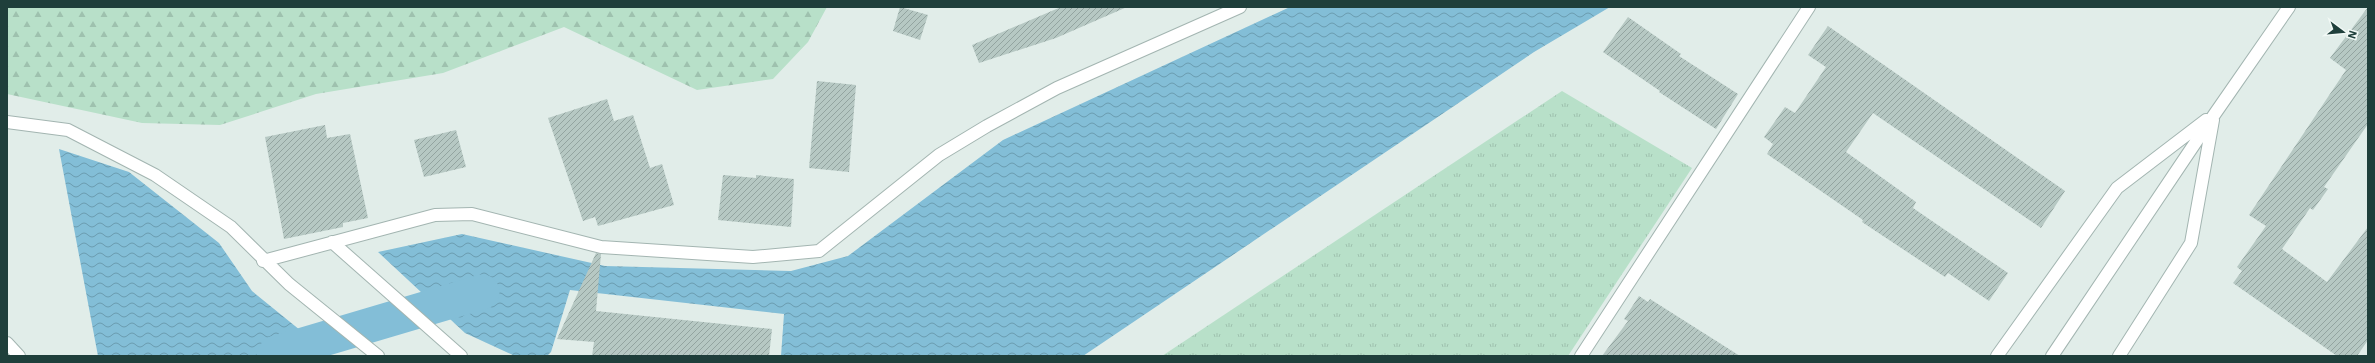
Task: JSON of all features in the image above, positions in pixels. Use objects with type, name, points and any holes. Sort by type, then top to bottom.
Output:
[{"type":"street","points":[[263,260],[435,215],[472,214],[601,247],[753,257],[819,251],[939,155],[987,126],[1057,88],[1240,7]]},
{"type":"street","points":[[1581,356],[1809,7]]},
{"type":"street","points":[[2052,356],[2214,115],[2289,7]]},
{"type":"street","points":[[1997,356],[2117,188],[2214,115]]},
{"type":"street","points":[[2119,356],[2191,243],[2214,115]]},
{"type":"street","points":[[7,122],[68,130],[155,175],[231,227],[289,284],[378,356]]},
{"type":"street","points":[[332,242],[461,356]]},
{"type":"street","points":[[7,343],[19,356]]},
{"type":"green space","points":[[7,7],[827,7],[808,42],[773,79],[697,90],[564,27],[443,73],[316,94],[220,125],[142,123],[7,94]]},
{"type":"green space","points":[[1562,91],[1692,168],[1568,356],[1162,356]]},
{"type":"water","points":[[1290,7],[1610,7],[1534,52],[1083,356],[781,356],[784,314],[570,290],[551,352],[547,356],[515,356],[465,333],[378,252],[462,234],[605,266],[791,271],[848,256],[1003,140]]},
{"type":"water","points":[[59,149],[129,172],[219,243],[252,291],[332,356],[98,356]]},
{"type":"building","points":[[900,7],[928,15],[920,40],[893,31]]},
{"type":"building","points":[[1061,7],[1127,7],[1056,38],[979,63],[972,45]]},
{"type":"building","points":[[2368,7],[2368,124],[2324,187],[2328,189],[2313,210],[2310,208],[2282,249],[2327,282],[2368,227],[2368,340],[2357,356],[2337,356],[2233,283],[2242,271],[2237,267],[2266,226],[2249,215],[2346,70],[2330,58]]},
{"type":"building","points":[[1628,17],[1681,54],[1679,56],[1738,94],[1716,129],[1659,92],[1660,91],[1603,52]]},
{"type":"building","points":[[1828,26],[2065,191],[2041,228],[1873,113],[1846,152],[1916,202],[1913,208],[2008,273],[1989,301],[1948,273],[1945,277],[1862,222],[1863,220],[1767,154],[1773,144],[1764,137],[1785,107],[1795,113],[1826,67],[1808,55]]},
{"type":"building","points":[[817,81],[856,85],[849,172],[809,168]]},
{"type":"building","points":[[607,99],[614,121],[633,115],[650,168],[662,164],[674,205],[598,226],[595,217],[583,221],[548,118]]},
{"type":"building","points":[[325,125],[327,138],[350,134],[368,218],[343,223],[343,227],[284,239],[265,137]]},
{"type":"building","points":[[456,130],[466,167],[424,177],[414,140]]},
{"type":"building","points":[[723,175],[756,178],[756,175],[794,179],[791,227],[718,220]]},
{"type":"building","points":[[596,253],[601,254],[596,311],[772,329],[769,356],[592,356],[594,342],[557,339]]},
{"type":"building","points":[[1639,296],[1648,302],[1650,299],[1740,356],[1602,356],[1628,321],[1624,319]]},
{"type":"waterway","points":[[274,356],[276,353],[482,292]]}]
